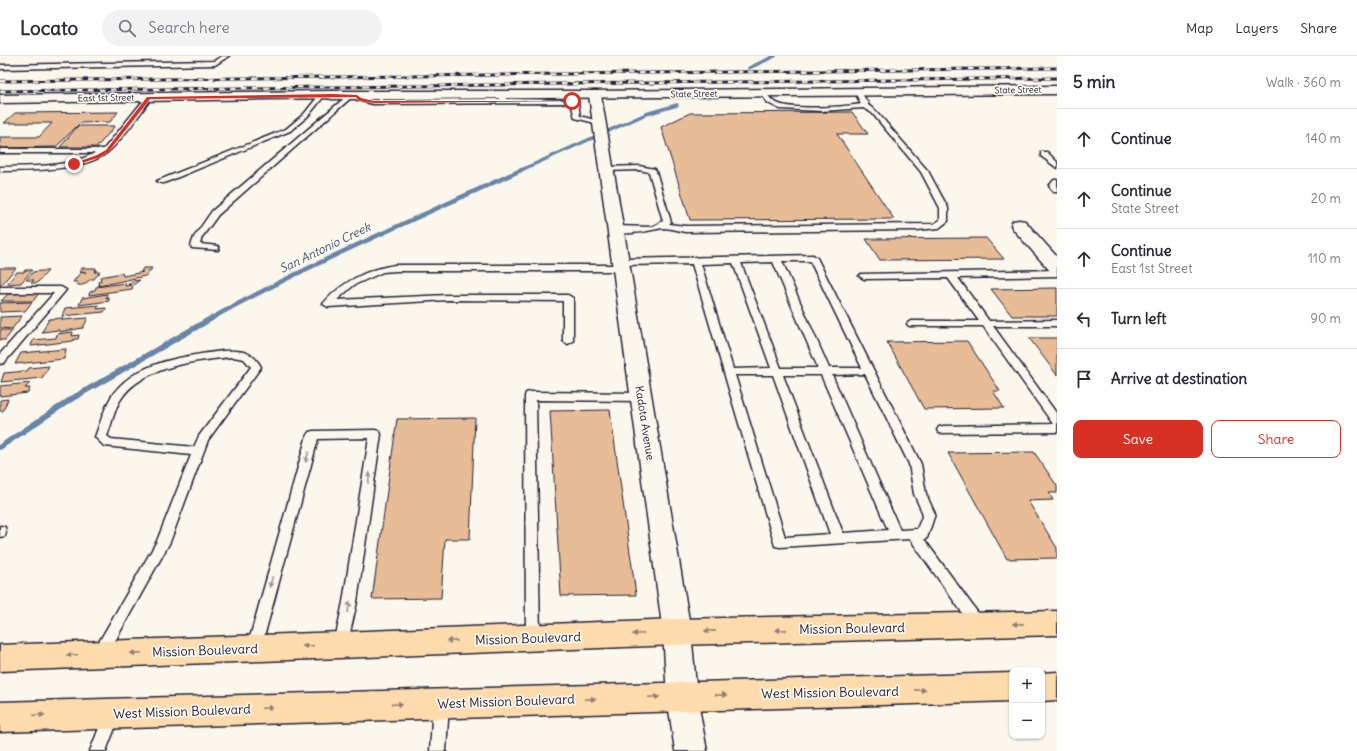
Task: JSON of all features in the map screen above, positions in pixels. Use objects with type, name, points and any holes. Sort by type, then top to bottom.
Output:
[{"type":"main road","name":"Mission Boulevard","points":[[0,658],[677,632],[1057,623]]},
{"type":"main road","points":[[1045,687],[1057,686]]},
{"type":"main road","name":"West Mission Boulevard","points":[[0,717],[682,696],[1009,688]]},
{"type":"street","name":"State Street","points":[[327,95],[406,99],[595,95],[1057,90]]},
{"type":"street","name":"East 1st Street","points":[[0,99],[327,95]]},
{"type":"street","name":"Kadota Avenue","points":[[595,95],[677,632],[682,696],[691,751]]},
{"type":"street","points":[[1019,225],[1057,268]]},
{"type":"lane","points":[[0,67],[215,63],[226,56]]},
{"type":"lane","points":[[858,92],[865,103],[864,106]]},
{"type":"lane","points":[[616,230],[652,229],[664,226],[685,229],[917,227],[936,226],[944,221],[944,208],[924,171],[874,112],[864,106],[779,107],[772,103],[763,93]]},
{"type":"lane","points":[[162,181],[288,130],[327,95]]},
{"type":"lane","points":[[215,248],[195,246],[198,237],[215,214],[353,96]]},
{"type":"lane","points":[[0,169],[54,167],[74,164],[99,156],[107,150],[149,97]]},
{"type":"lane","points":[[503,98],[572,101],[575,102],[577,117],[600,129]]},
{"type":"lane","points":[[0,151],[107,150]]},
{"type":"lane","points":[[1044,154],[1057,166]]},
{"type":"lane","points":[[606,169],[639,168],[652,171],[667,222],[664,226]]},
{"type":"lane","points":[[1057,182],[1053,186],[1057,190]]},
{"type":"lane","points":[[568,341],[568,298],[492,296],[400,298],[328,304],[351,283],[381,270],[395,268],[621,265],[696,261],[813,258],[915,464],[920,494],[929,514],[922,534],[780,542],[696,261]]},
{"type":"lane","points":[[776,259],[896,535]]},
{"type":"lane","points":[[736,260],[838,538]]},
{"type":"lane","points":[[864,276],[1057,273]]},
{"type":"lane","points":[[951,275],[1057,422]]},
{"type":"lane","points":[[0,361],[61,290],[1,291]]},
{"type":"lane","points":[[912,324],[1057,323]]},
{"type":"lane","points":[[100,654],[163,542],[203,439],[256,367],[254,362],[249,357],[240,354],[221,354],[158,367],[131,383],[118,395],[101,437],[108,443],[198,451]]},
{"type":"lane","points":[[729,372],[869,371]]},
{"type":"lane","points":[[533,638],[530,396],[641,397]]},
{"type":"lane","points":[[943,430],[1057,428]]},
{"type":"lane","points":[[254,648],[313,435],[375,434],[350,602],[341,645]]},
{"type":"lane","points":[[913,534],[978,625]]},
{"type":"lane","points":[[438,751],[441,703]]},
{"type":"lane","points":[[98,751],[113,713]]},
{"type":"building","points":[[118,112],[110,122],[80,123],[56,147],[0,148],[0,137],[39,137],[52,123],[4,123],[15,113]]},
{"type":"building","points":[[852,112],[868,134],[837,134],[894,219],[690,220],[661,127],[690,113]]},
{"type":"building","points":[[78,126],[115,126],[97,147],[60,147]]},
{"type":"building","points":[[986,238],[1004,259],[880,260],[866,239]]},
{"type":"building","points":[[0,268],[16,268],[1,285],[0,285]]},
{"type":"building","points":[[82,268],[96,268],[95,270],[97,270],[94,272],[100,272],[94,279],[91,279],[83,285],[78,285],[78,282],[73,282],[80,273],[86,272],[79,272]]},
{"type":"building","points":[[143,268],[152,268],[150,271],[147,271],[148,274],[145,276],[99,286],[98,281],[101,281],[100,277],[122,273],[123,276],[143,272],[141,272]]},
{"type":"building","points":[[25,270],[32,270],[21,283],[7,284],[17,272],[24,272]]},
{"type":"building","points":[[48,271],[37,283],[31,283],[34,280],[26,280],[33,272]]},
{"type":"building","points":[[140,280],[133,285],[132,289],[89,295],[90,292],[95,290],[96,287],[126,283],[125,286],[131,285],[128,284],[132,281]]},
{"type":"building","points":[[1057,288],[1057,316],[1012,316],[991,289]]},
{"type":"building","points":[[39,293],[33,301],[1,301],[8,294]]},
{"type":"building","points":[[107,294],[106,298],[109,297],[109,301],[79,305],[82,298]]},
{"type":"building","points":[[32,302],[25,311],[0,312],[0,303]]},
{"type":"building","points":[[99,305],[97,309],[106,308],[104,312],[62,316],[65,308]]},
{"type":"building","points":[[22,316],[12,329],[0,328],[0,317]]},
{"type":"building","points":[[63,318],[62,320],[88,318],[83,328],[59,332],[59,330],[42,332],[49,319]]},
{"type":"building","points":[[0,330],[13,330],[5,340],[0,340]]},
{"type":"building","points":[[73,332],[72,336],[79,335],[78,339],[74,339],[73,341],[31,346],[33,340],[56,338],[57,334]]},
{"type":"building","points":[[1029,338],[1057,338],[1057,375]]},
{"type":"building","points":[[967,341],[1000,391],[993,391],[1004,408],[924,409],[887,342]]},
{"type":"building","points":[[66,349],[64,359],[15,364],[21,353]]},
{"type":"building","points":[[49,366],[42,378],[1,382],[4,373],[27,371],[29,368]]},
{"type":"building","points":[[30,383],[25,388],[30,388],[28,393],[0,396],[0,386]]},
{"type":"building","points":[[8,399],[3,411],[0,411],[0,400]]},
{"type":"building","points":[[610,410],[636,595],[561,596],[550,411]]},
{"type":"building","points":[[475,418],[470,539],[445,539],[441,598],[372,599],[397,419]]},
{"type":"building","points":[[1034,452],[1057,486],[1057,493],[1049,493],[1053,500],[1028,501],[1057,548],[1057,558],[1007,559],[948,453]]},
{"type":"waterway","name":"San Antonio Creek","points":[[749,68],[775,56]]},
{"type":"waterway","name":"San Antonio Creek","points":[[519,171],[646,114],[677,105]]},
{"type":"waterway","name":"San Antonio Creek","points":[[210,319],[248,298],[325,260],[521,170]]},
{"type":"waterway","name":"San Antonio Creek","points":[[0,447],[73,398],[212,318]]},
{"type":"railway","points":[[0,81],[1057,68]]},
{"type":"railway","points":[[0,91],[1057,78]]},
{"type":"route","points":[[74,164],[99,156],[107,150],[149,97],[332,95],[357,96],[359,99],[374,102],[572,101]]}]
